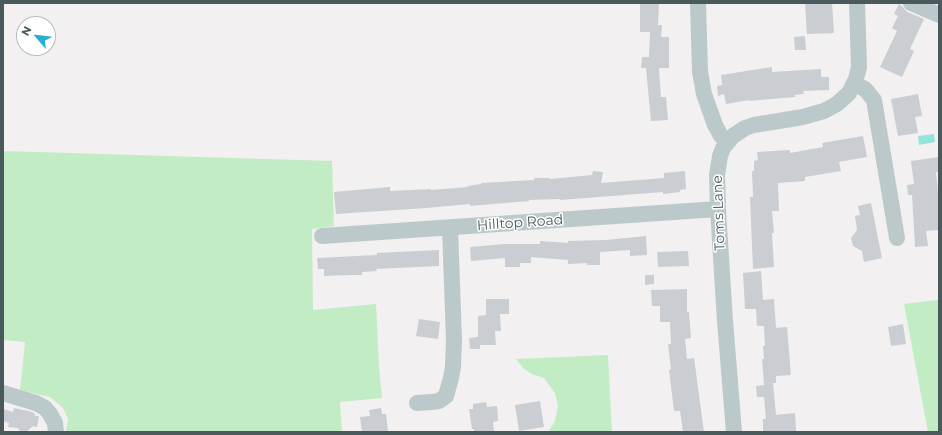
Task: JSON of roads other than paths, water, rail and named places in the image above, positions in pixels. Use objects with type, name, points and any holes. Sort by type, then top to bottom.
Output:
[{"type":"street","points":[[698,3],[700,72],[704,94],[715,125],[721,136],[728,142]]},
{"type":"street","name":"Toms Lane","points":[[734,432],[718,208],[718,165],[720,156],[728,142],[738,132],[754,125],[803,117],[830,108],[849,93],[854,84],[859,67],[857,3]]},
{"type":"street","points":[[912,3],[939,15]]},
{"type":"street","points":[[854,84],[865,89],[874,100],[897,238]]},
{"type":"street","name":"Hilltop Road","points":[[322,236],[718,208]]},
{"type":"street","points":[[417,403],[439,401],[446,396],[453,367],[454,340],[450,228]]},
{"type":"street","points":[[3,393],[36,403],[44,408],[50,414],[55,423],[56,432]]},
{"type":"water","points":[[934,134],[935,142],[919,145],[918,136]]}]
